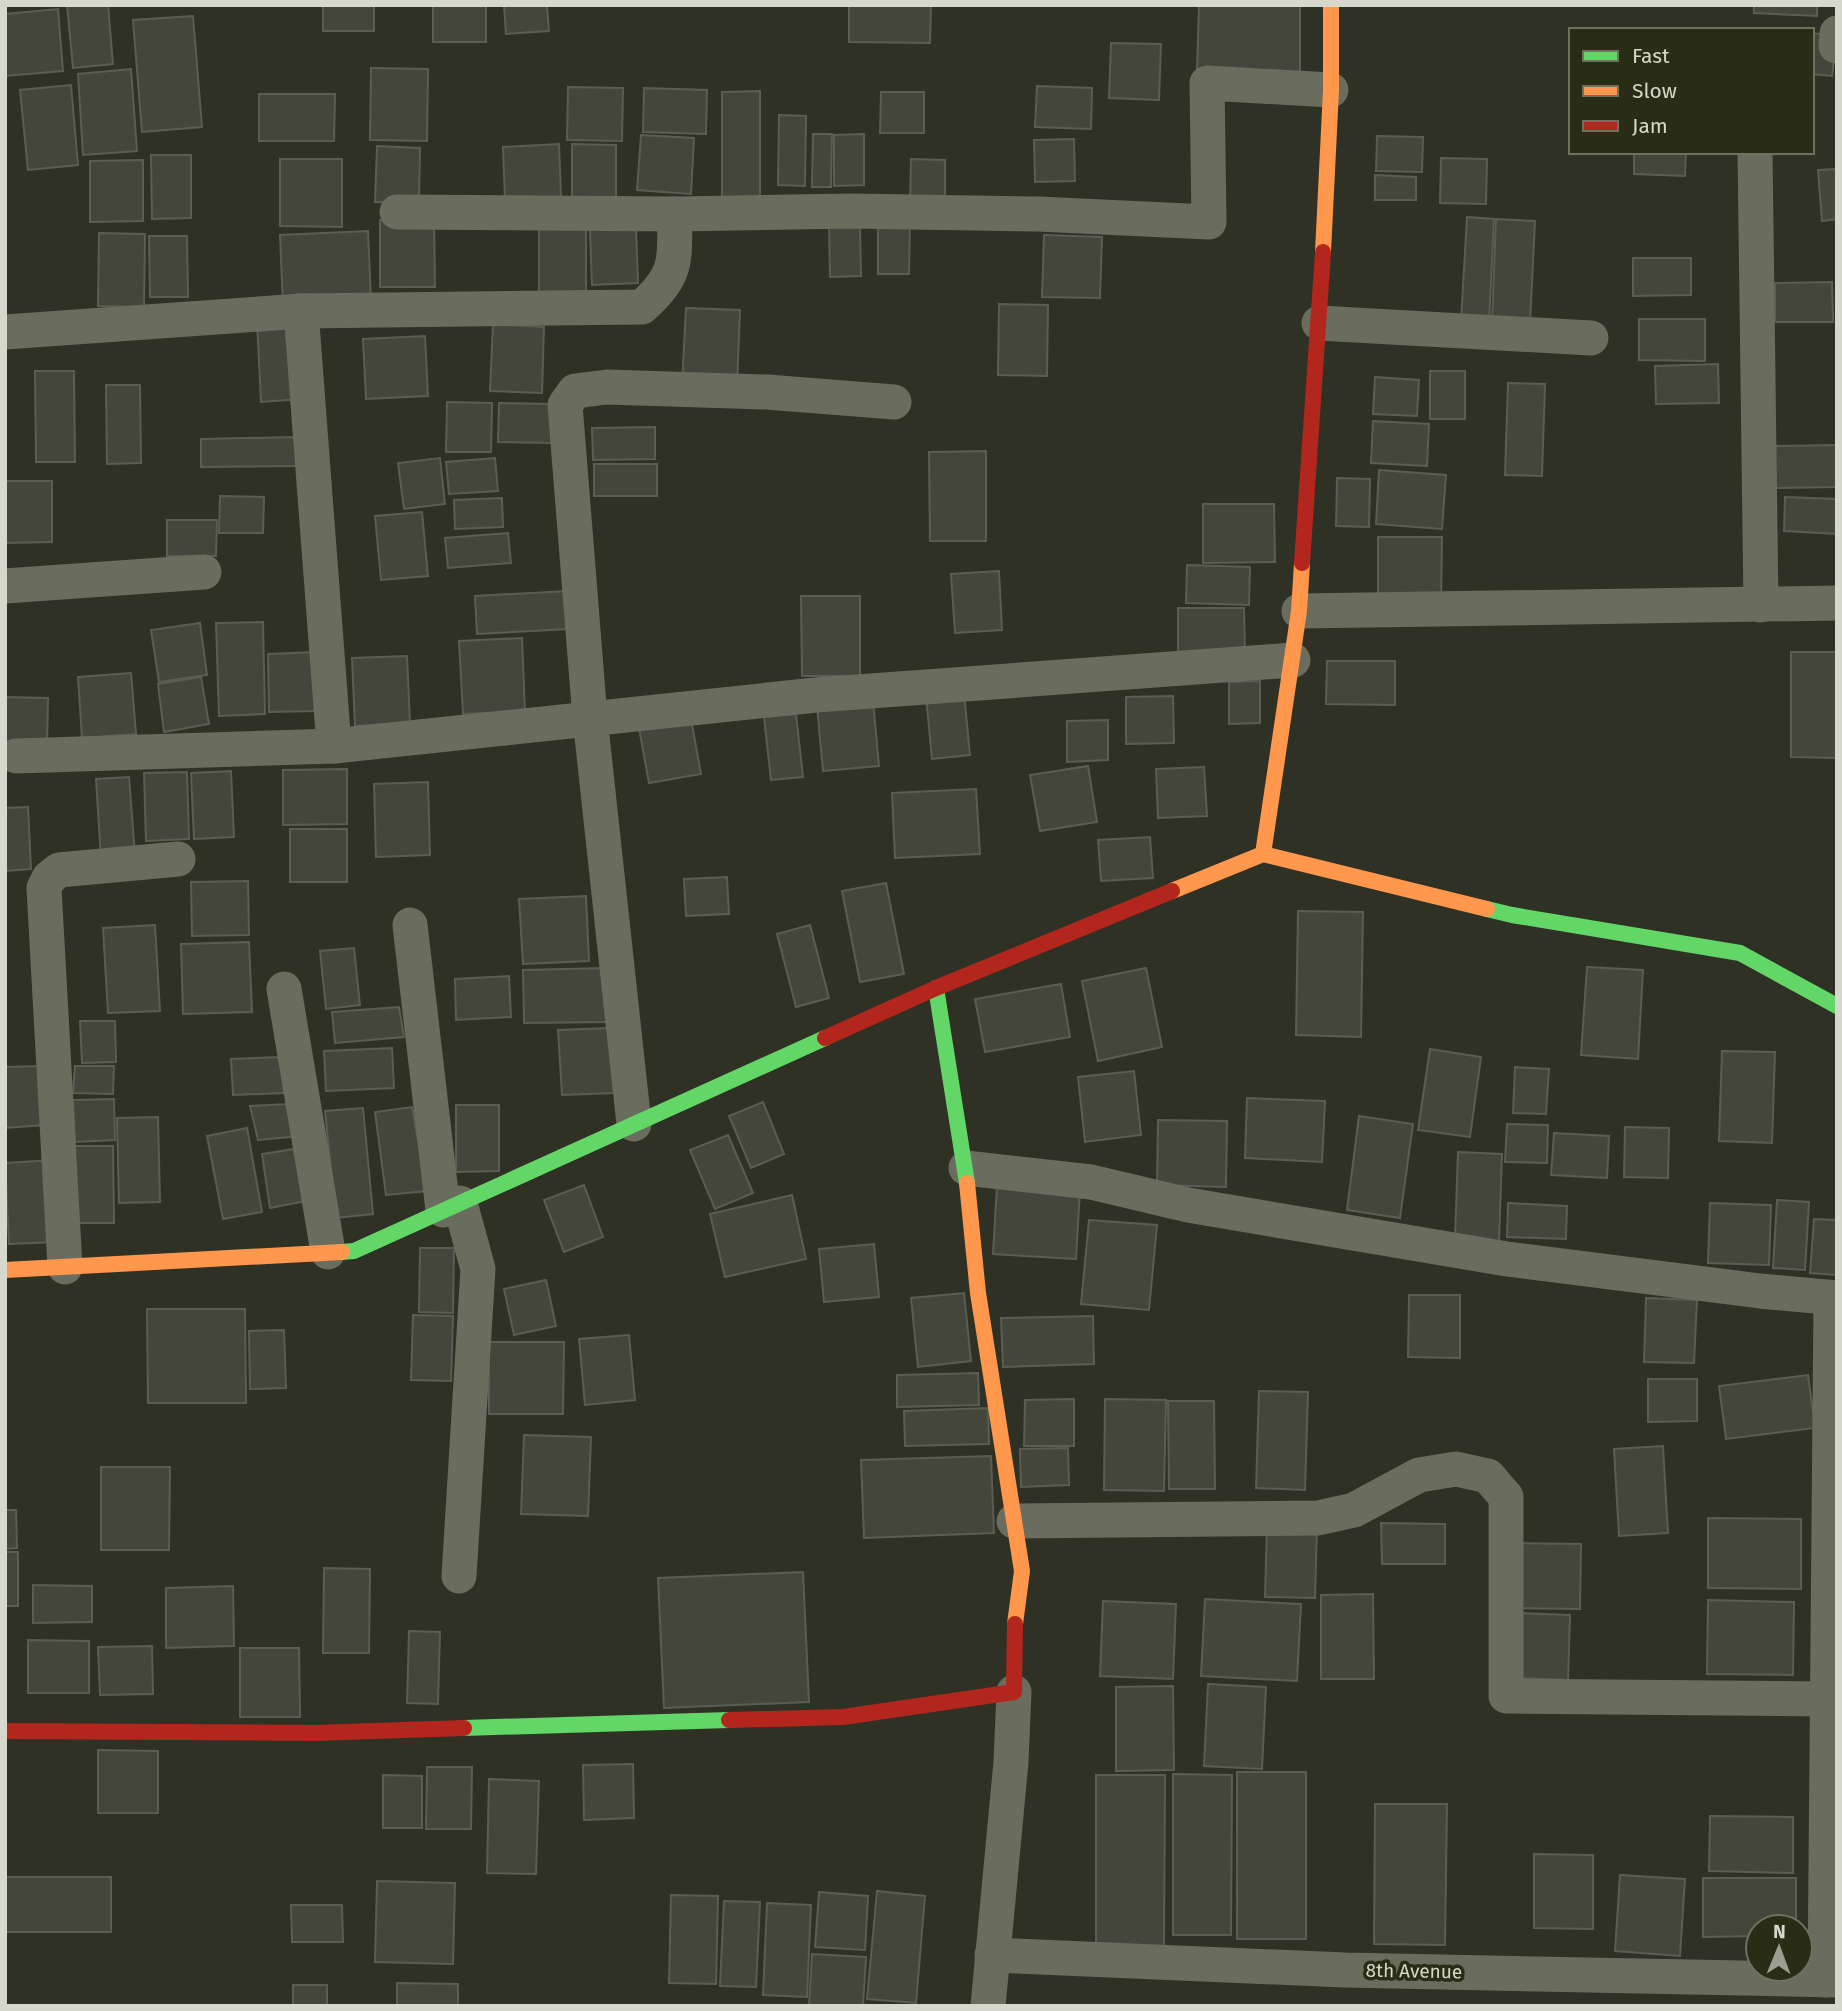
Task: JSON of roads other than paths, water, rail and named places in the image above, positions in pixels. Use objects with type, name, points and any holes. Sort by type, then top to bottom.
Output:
[{"type":"street","points":[[1263,854],[1299,611],[1319,323],[1331,90],[1331,5]]},
{"type":"street","points":[[1836,46],[1837,33]]},
{"type":"street","points":[[397,212],[675,214],[879,211],[1038,214],[1209,222],[1207,83],[1331,90]]},
{"type":"street","points":[[1755,154],[1761,605]]},
{"type":"street","points":[[5,332],[301,311],[642,307],[662,289],[674,263],[675,214]]},
{"type":"street","points":[[301,311],[334,746]]},
{"type":"street","points":[[1319,323],[1591,338]]},
{"type":"street","points":[[634,1124],[590,718],[565,405],[575,391],[607,387],[754,391],[894,402]]},
{"type":"street","points":[[5,586],[204,572]]},
{"type":"street","points":[[1299,611],[1837,603]]},
{"type":"street","points":[[16,756],[334,746],[816,695],[1293,660]]},
{"type":"street","points":[[5,1270],[354,1251],[936,988],[1263,854],[1512,915],[1740,953],[1837,1006]]},
{"type":"street","points":[[65,1266],[44,888],[49,878],[59,870],[178,859]]},
{"type":"street","points":[[410,925],[452,1207],[478,1269],[459,1576]]},
{"type":"street","points":[[936,988],[966,1168],[978,1293],[1021,1571],[1015,1625],[1011,1762],[988,2006]]},
{"type":"street","points":[[284,989],[328,1252]]},
{"type":"street","points":[[966,1168],[1091,1182],[1188,1205],[1507,1259],[1834,1298],[1828,1699],[1831,1980]]},
{"type":"street","points":[[1014,1521],[1318,1518],[1354,1510],[1419,1475],[1456,1469],[1488,1476],[1507,1497],[1506,1696],[1828,1699]]},
{"type":"street","points":[[5,1731],[314,1733],[843,1717],[1014,1692]]},
{"type":"street","name":"8th Avenue","points":[[992,1955],[1345,1970],[1831,1980]]}]
